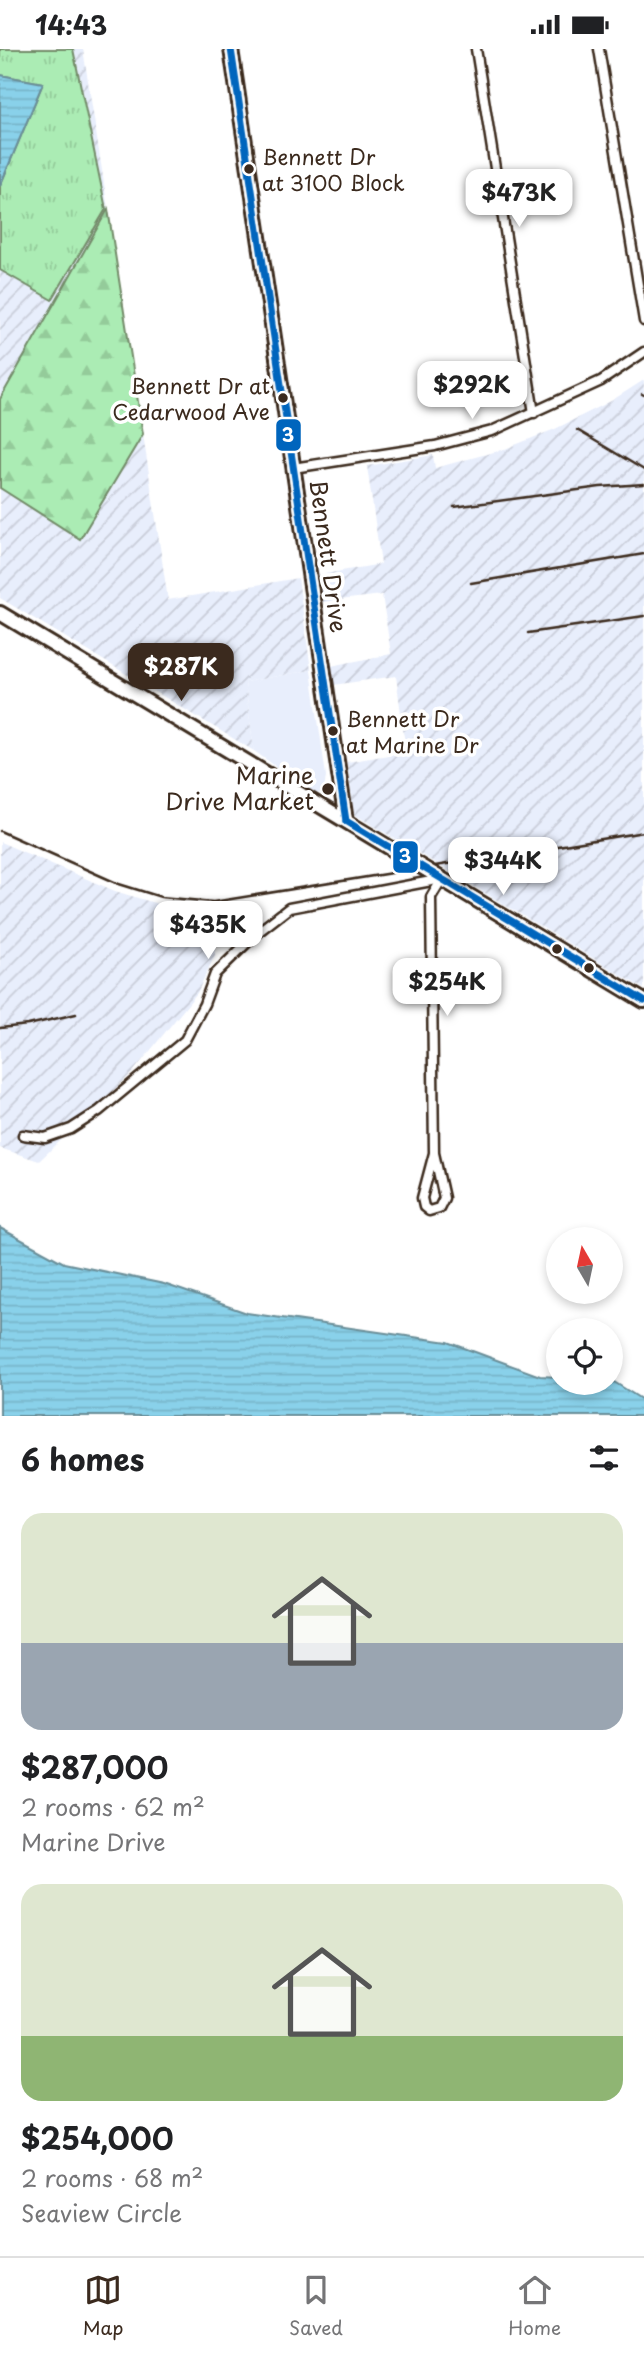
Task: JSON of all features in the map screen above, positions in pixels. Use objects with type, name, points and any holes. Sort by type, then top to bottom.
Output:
[{"type":"main road","name":"Bennett Drive","points":[[231,49],[346,821]]},
{"type":"main road","points":[[0,613],[644,1001]]},
{"type":"street","points":[[476,49],[534,413]]},
{"type":"street","points":[[599,49],[644,321]]},
{"type":"street","points":[[293,468],[435,446],[492,431],[601,381],[644,352]]},
{"type":"street","points":[[23,1135],[45,1138],[71,1129],[99,1111],[185,1040],[204,1005],[215,974],[258,932],[289,908],[442,879]]},
{"type":"street","points":[[435,1153],[422,1198],[424,1207],[429,1211],[439,1208],[444,1198],[435,1153],[431,897],[442,879]]},
{"type":"shaded area","points":[[0,49],[83,49],[108,209],[0,399]]},
{"type":"shaded area","points":[[644,380],[644,989],[354,814],[347,762],[406,752],[396,676],[333,685],[331,666],[391,654],[382,595],[323,602],[319,575],[381,564],[367,466],[433,455],[435,468],[505,449],[555,429],[611,401]]},
{"type":"shaded area","points":[[143,434],[168,600],[298,578],[311,670],[245,682],[254,751],[0,598],[0,488],[80,539]]},
{"type":"shaded area","points":[[311,670],[326,776],[324,792],[315,794],[254,751],[245,682]]},
{"type":"shaded area","points":[[0,842],[115,891],[161,905],[213,912],[215,955],[197,993],[133,1072],[39,1161],[0,1148]]},
{"type":"green space","points":[[0,49],[73,49],[106,209],[52,300],[0,270],[0,186],[43,83],[0,75]]},
{"type":"green space","points":[[108,209],[143,434],[80,539],[0,488],[0,399]]},
{"type":"water","points":[[0,75],[43,83],[0,186]]},
{"type":"water","points":[[0,1228],[64,1263],[164,1284],[247,1313],[448,1342],[546,1376],[546,1395],[623,1395],[623,1388],[644,1401],[644,1416],[0,1416]]},
{"type":"railway","points":[[577,430],[644,470]]},
{"type":"railway","points":[[454,507],[600,487],[644,484]]},
{"type":"railway","points":[[471,583],[644,554]]},
{"type":"railway","points":[[528,633],[644,616]]},
{"type":"railway","points":[[0,831],[119,884],[161,897],[213,902],[644,832]]},
{"type":"railway","points":[[0,1028],[28,1025],[76,1014]]},
{"type":"transit line","name":"3","points":[[231,49],[346,821]]},
{"type":"transit line","name":"3","points":[[346,821],[644,1001]]},
{"type":"place","name":"Bennett Dr at 3100 Block","points":[[249,169]]},
{"type":"place","name":"Bennett Dr at Cedarwood Ave","points":[[283,398]]},
{"type":"place","name":"Bennett Dr at Marine Dr","points":[[333,731]]},
{"type":"place","name":"Marine Drive Market","points":[[328,789]]}]
